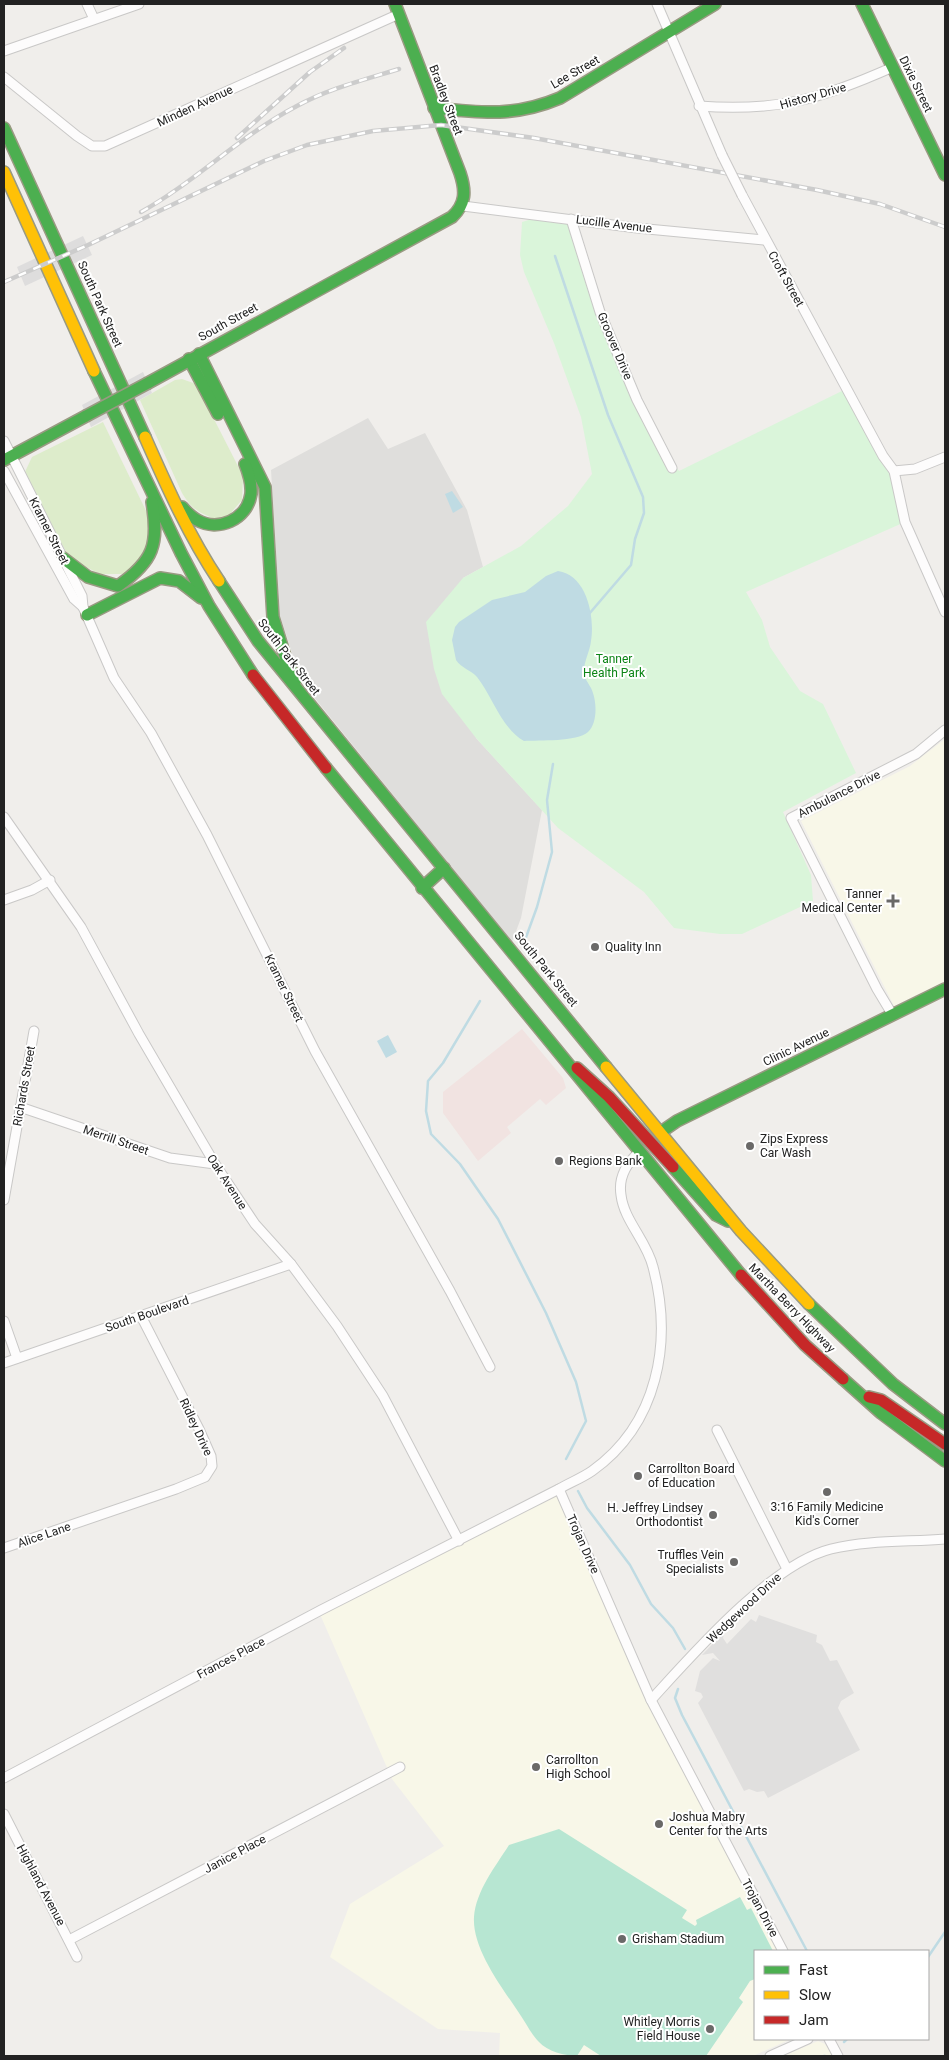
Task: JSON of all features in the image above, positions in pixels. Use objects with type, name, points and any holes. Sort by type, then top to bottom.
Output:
[{"type":"main road","name":"Lee Street","points":[[434,108],[495,115],[535,108],[560,98],[715,4]]},
{"type":"main road","name":"Dixie Street","points":[[862,4],[945,176]]},
{"type":"main road","name":"Bradley Street","points":[[397,9],[464,185],[463,206]]},
{"type":"main road","name":"South Park Street","points":[[4,128],[94,323],[166,487],[201,554],[230,601],[307,704],[661,1132]]},
{"type":"main road","points":[[4,172],[123,435],[209,606],[260,686],[422,888],[639,1152]]},
{"type":"main road","name":"South Street","points":[[7,458],[452,218],[463,206]]},
{"type":"main road","points":[[166,487],[190,517],[198,522],[215,526],[236,519],[245,508],[251,495],[251,480],[247,467],[194,357]]},
{"type":"main road","points":[[194,357],[265,487],[273,617],[286,659],[307,704]]},
{"type":"main road","points":[[85,611],[141,570],[154,549],[157,529],[148,484]]},
{"type":"main road","points":[[63,558],[89,579],[101,584],[118,586]]},
{"type":"main road","points":[[85,611],[160,578],[173,579],[186,584],[209,606]]},
{"type":"main road","points":[[422,888],[444,868]]},
{"type":"main road","name":"Clinic Avenue","points":[[639,1152],[661,1132],[677,1121],[945,989]]},
{"type":"main road","points":[[562,1058],[587,1075],[716,1215],[739,1228]]},
{"type":"main road","name":"Martha Berry Highway","points":[[661,1132],[739,1228],[829,1325],[894,1384],[945,1424]]},
{"type":"main road","name":"Martha Berry Highway","points":[[639,1152],[776,1315],[805,1345],[881,1413],[945,1461]]},
{"type":"main road","points":[[861,1395],[881,1400],[945,1444]]},
{"type":"street","points":[[87,4],[94,19]]},
{"type":"street","points":[[4,51],[139,4]]},
{"type":"street","name":"Croft Street","points":[[656,4],[670,30],[699,106],[764,240],[883,456],[894,471]]},
{"type":"street","name":"Minden Avenue","points":[[4,77],[77,136],[92,146],[105,146],[397,9]]},
{"type":"street","name":"History Drive","points":[[699,106],[740,109],[780,106],[841,89],[893,67]]},
{"type":"street","name":"Lucille Avenue","points":[[463,206],[764,240]]},
{"type":"street","name":"Groover Drive","points":[[572,219],[600,312],[637,400],[672,468]]},
{"type":"street","name":"Kramer Street","points":[[4,441],[7,458],[82,596],[85,611],[114,678],[151,733],[203,827],[315,1051],[450,1291],[490,1368]]},
{"type":"street","points":[[945,457],[915,468],[894,471],[905,522],[945,612]]},
{"type":"street","name":"Kramer Street","points":[[4,471],[74,599],[85,611]]},
{"type":"street","name":"Ambulance Drive","points":[[892,1014],[873,982],[791,818],[916,754],[945,730]]},
{"type":"street","name":"Oak Avenue","points":[[4,817],[50,880],[81,927],[139,1034],[215,1164],[255,1224],[291,1264],[337,1326],[384,1396],[459,1541]]},
{"type":"street","points":[[4,900],[32,890],[50,880]]},
{"type":"street","name":"Richards Street","points":[[4,1200],[34,1031]]},
{"type":"street","name":"Merrill Street","points":[[20,1107],[170,1158],[215,1164]]},
{"type":"street","points":[[559,1489],[591,1471],[611,1454],[628,1435],[642,1413],[653,1390],[659,1364],[662,1328],[653,1267],[647,1247],[624,1209],[620,1183],[625,1170],[639,1152]]},
{"type":"street","name":"South Boulevard","points":[[4,1363],[291,1264]]},
{"type":"street","name":"Ridley Drive","points":[[84,1521],[205,1477],[212,1466],[211,1456],[199,1429],[141,1316]]},
{"type":"street","points":[[4,1321],[17,1358]]},
{"type":"street","points":[[717,1430],[787,1569]]},
{"type":"street","name":"Frances Place","points":[[4,1778],[321,1610],[559,1489]]},
{"type":"street","name":"Trojan Drive","points":[[559,1489],[651,1700],[782,1950]]},
{"type":"street","name":"Alice Lane","points":[[4,1548],[84,1521]]},
{"type":"street","name":"Wedgewood Drive","points":[[651,1700],[722,1626],[774,1578],[787,1569],[809,1557],[847,1546],[945,1538]]},
{"type":"street","name":"Janice Place","points":[[69,1940],[400,1766]]},
{"type":"street","name":"Highland Avenue","points":[[4,1814],[77,1956]]},
{"type":"street","points":[[770,2056],[806,2040]]},
{"type":"street","points":[[830,2040],[838,2056]]},
{"type":"shaded area","points":[[368,418],[388,449],[425,433],[467,510],[483,567],[463,578],[476,738],[542,810],[521,918],[512,942],[313,696],[295,662],[280,616],[271,470]]},
{"type":"shaded area","name":"Tanner Medical Center","points":[[945,739],[945,981],[894,1006],[801,821],[910,766]]},
{"type":"shaded area","points":[[522,1029],[563,1078],[566,1088],[546,1105],[540,1099],[507,1127],[511,1133],[478,1161],[443,1113],[443,1092]]},
{"type":"shaded area","name":"Carrollton High School","points":[[559,1489],[651,1700],[777,1950],[754,1950],[754,2040],[789,2040],[753,2056],[499,2056],[500,2033],[438,2029],[330,1957],[350,1904],[444,1846],[392,1779],[319,1612]]},
{"type":"shaded area","points":[[759,1615],[817,1635],[816,1642],[822,1645],[830,1661],[837,1660],[854,1693],[841,1701],[838,1708],[860,1750],[768,1798],[764,1791],[757,1792],[749,1789],[744,1791],[698,1703],[703,1697],[701,1693],[695,1691],[700,1671],[713,1658],[720,1661],[713,1653],[702,1655],[725,1631],[723,1638],[727,1644],[751,1619],[756,1622]]},
{"type":"shaded area","points":[[818,2041],[825,2044],[832,2056],[784,2056]]},
{"type":"green space","name":"Tanner Health Park","points":[[532,219],[571,219],[622,377],[654,434],[679,471],[846,389],[894,471],[905,522],[746,592],[762,620],[770,647],[800,691],[823,704],[856,773],[783,812],[811,875],[813,901],[742,934],[720,934],[674,928],[644,892],[558,828],[476,738],[442,694],[434,669],[426,622],[463,578],[521,546],[568,506],[592,474],[581,417],[554,343],[524,272],[520,255],[522,222]]},
{"type":"green space","points":[[182,379],[196,384],[243,477],[242,500],[229,515],[216,520],[193,507],[182,493],[140,400],[175,380]]},
{"type":"green space","points":[[103,422],[149,517],[152,535],[146,557],[137,568],[122,574],[100,574],[70,559],[24,474],[32,457]]},
{"type":"green space","name":"Grisham Stadium","points":[[559,1829],[687,1910],[682,1918],[695,1926],[697,1924],[696,1920],[740,1897],[747,1910],[751,1908],[772,1950],[754,1950],[754,1979],[750,1981],[739,1998],[743,2002],[706,2056],[601,2056],[584,2045],[577,2056],[567,2055],[547,2048],[536,2039],[490,1969],[478,1943],[475,1930],[474,1917],[478,1898],[509,1845]]},
{"type":"water","points":[[452,491],[463,507],[453,513],[445,494]]},
{"type":"water","points":[[558,571],[568,574],[576,580],[587,599],[590,609],[592,631],[584,671],[594,699],[596,711],[594,723],[588,732],[583,735],[567,739],[524,741],[509,729],[477,677],[456,660],[452,640],[455,627],[459,622],[492,600],[525,592],[546,576]]},
{"type":"water","points":[[388,1035],[397,1052],[386,1058],[377,1041]]},
{"type":"pier","points":[[83,236],[92,255],[25,286],[17,267]]},
{"type":"pier","points":[[143,372],[152,393],[91,427],[82,405]]},
{"type":"waterway","points":[[555,256],[608,415],[643,497],[644,513],[635,539],[631,565],[589,614]]},
{"type":"waterway","points":[[525,940],[537,907],[552,852],[547,800],[553,764]]},
{"type":"waterway","points":[[480,1001],[443,1063],[428,1081],[426,1111],[431,1134],[460,1164],[498,1219],[546,1313],[576,1382],[586,1421],[566,1459]]},
{"type":"waterway","points":[[578,1491],[587,1508],[630,1565],[651,1604],[673,1628],[685,1649]]},
{"type":"waterway","points":[[678,1689],[675,1698],[682,1715],[806,1950]]},
{"type":"waterway","points":[[929,1956],[945,1932]]},
{"type":"railway","points":[[237,138],[310,72],[344,48]]},
{"type":"railway","points":[[141,212],[180,187],[255,131],[295,107],[332,90],[399,69]]},
{"type":"railway","points":[[4,282],[88,245],[264,161],[307,145],[373,131],[441,125],[534,138],[817,190],[880,204],[945,227]]},
{"type":"traffic: fast","points":[[148,383],[452,217],[457,212],[464,197],[460,173],[395,4]]},
{"type":"traffic: fast","points":[[434,108],[498,112],[513,111],[544,104],[560,98],[715,4]]},
{"type":"traffic: fast","points":[[862,4],[945,175]]},
{"type":"traffic: fast","points":[[4,128],[145,437]]},
{"type":"traffic: fast","points":[[199,354],[265,487],[273,617],[286,659],[296,680]]},
{"type":"traffic: fast","points":[[189,359],[218,414]]},
{"type":"traffic: fast","points":[[94,371],[181,553],[209,606],[253,675]]},
{"type":"traffic: fast","points":[[86,416],[148,383]]},
{"type":"traffic: fast","points":[[4,460],[86,416]]},
{"type":"traffic: fast","points":[[182,507],[197,520],[214,525],[222,524],[238,517],[244,511],[251,494],[250,479],[245,464]]},
{"type":"traffic: fast","points":[[63,558],[88,577],[118,586],[139,568],[151,550],[155,529],[152,502]]},
{"type":"traffic: fast","points":[[87,615],[160,578],[179,581],[201,598]]},
{"type":"traffic: fast","points":[[219,581],[258,641],[606,1067]]},
{"type":"traffic: fast","points":[[326,768],[741,1275]]},
{"type":"traffic: fast","points":[[422,888],[444,868]]},
{"type":"traffic: fast","points":[[661,1132],[677,1121],[945,989]]},
{"type":"traffic: fast","points":[[673,1167],[716,1215],[728,1221]]},
{"type":"traffic: fast","points":[[809,1304],[893,1384],[945,1424]]},
{"type":"traffic: fast","points":[[843,1379],[881,1413],[945,1461]]},
{"type":"traffic: slow","points":[[4,172],[94,371]]},
{"type":"traffic: slow","points":[[145,437],[188,529],[219,581]]},
{"type":"traffic: slow","points":[[606,1067],[741,1231],[809,1304]]},
{"type":"traffic: jam","points":[[253,675],[326,768]]},
{"type":"traffic: jam","points":[[577,1068],[609,1097],[673,1167]]},
{"type":"traffic: jam","points":[[741,1275],[805,1345],[843,1379]]},
{"type":"traffic: jam","points":[[869,1397],[881,1400],[945,1444]]},
{"type":"place","name":"Tanner Medical Center","points":[[893,901]]},
{"type":"place","name":"Quality Inn","points":[[595,947]]},
{"type":"place","name":"Zips Express Car Wash","points":[[750,1146]]},
{"type":"place","name":"Regions Bank","points":[[559,1161]]},
{"type":"place","name":"Carrollton Board of Education","points":[[638,1476]]},
{"type":"place","name":"3:16 Family Medicine Kid's Corner","points":[[827,1492]]},
{"type":"place","name":"H. Jeffrey Lindsey Orthodontist","points":[[713,1515]]},
{"type":"place","name":"Truffles Vein Specialists","points":[[734,1562]]},
{"type":"place","name":"Carrollton High School","points":[[536,1767]]},
{"type":"place","name":"Joshua Mabry Center for the Arts","points":[[659,1824]]},
{"type":"place","name":"Grisham Stadium","points":[[622,1939]]},
{"type":"place","name":"Whitley Morris Field House","points":[[710,2029]]}]
